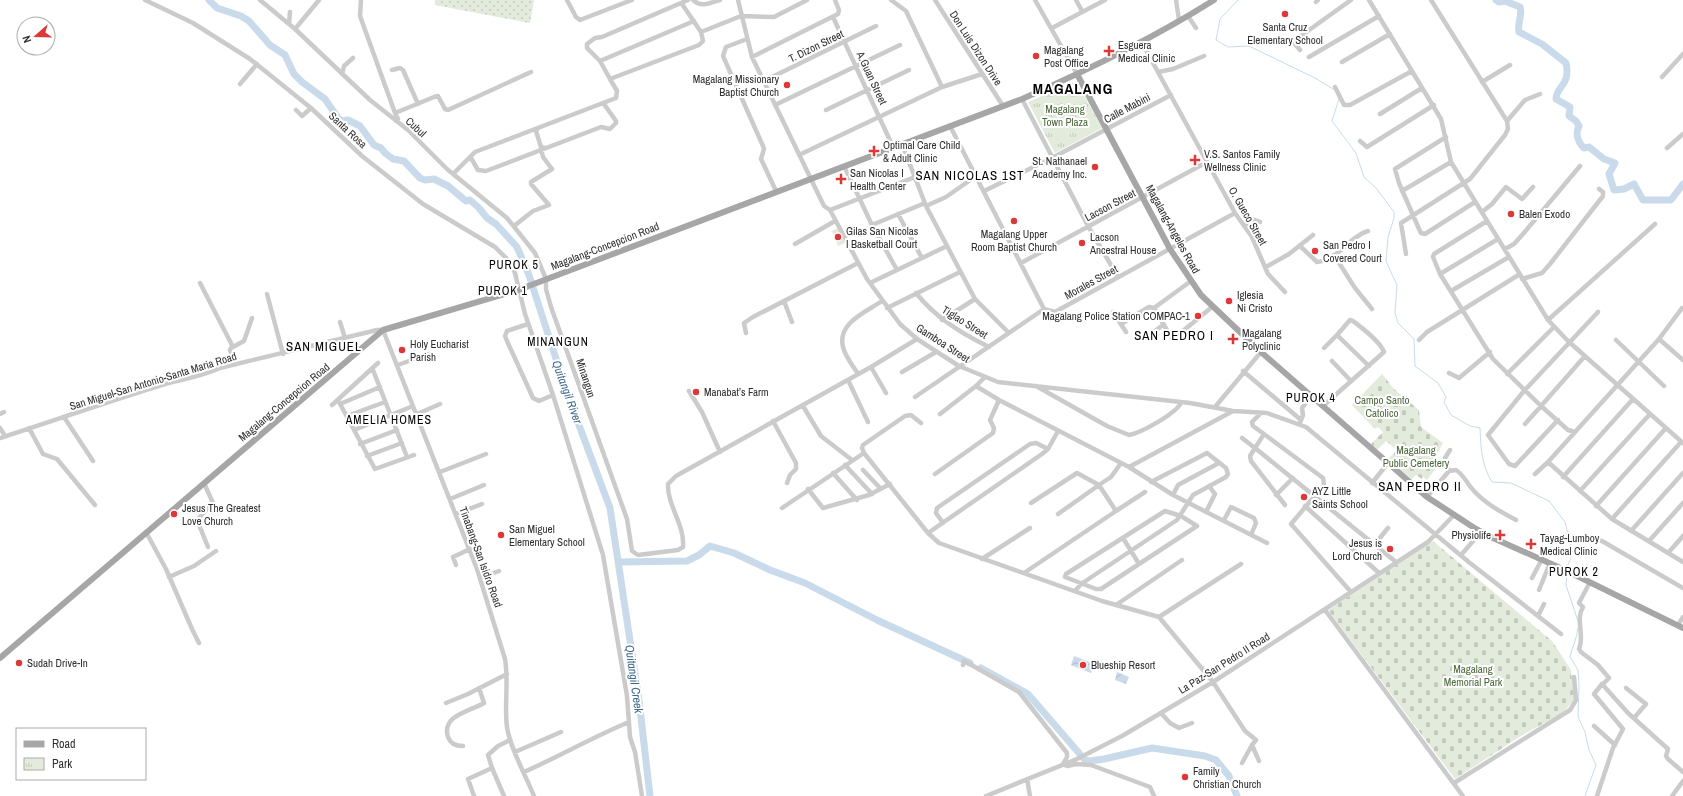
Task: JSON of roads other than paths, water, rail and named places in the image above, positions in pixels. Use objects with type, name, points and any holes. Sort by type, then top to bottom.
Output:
[{"type":"main road","name":"Magalang-Concepcion Road","points":[[0,658],[383,330],[518,290],[1022,99],[1077,74],[1141,41],[1188,16],[1214,0]]},
{"type":"main road","name":"Magalang-Angeles Road","points":[[1077,74],[1170,249],[1191,281],[1212,307],[1260,352],[1427,496],[1454,515],[1481,532],[1542,559],[1680,626]]},
{"type":"street","name":"Santa Rosa","points":[[146,0],[193,23],[257,64],[311,108],[362,156],[423,204],[495,247],[513,268],[528,324],[553,395],[604,560],[642,796]]},
{"type":"street","name":"Cubul","points":[[260,0],[295,29],[370,100],[408,130],[453,174],[496,208],[514,226],[535,253],[544,280]]},
{"type":"street","points":[[295,29],[319,0]]},
{"type":"street","points":[[361,0],[360,16],[398,119],[396,121]]},
{"type":"street","points":[[567,0],[576,17],[580,20],[632,0]]},
{"type":"street","points":[[453,174],[456,169],[471,158],[475,152],[604,104],[617,96],[617,91],[600,61],[587,48],[587,44],[595,38],[602,37],[682,4],[688,0]]},
{"type":"street","points":[[693,0],[704,5],[720,0]]},
{"type":"street","name":"Gamboa Street","points":[[738,0],[752,57],[824,206],[830,210],[858,263],[882,301],[900,324],[917,339],[959,366],[985,377],[1013,384],[1147,398],[1215,407],[1233,411],[1273,414],[1290,423],[1300,422]]},
{"type":"street","points":[[701,32],[741,16],[774,17],[807,0]]},
{"type":"street","points":[[752,57],[839,13],[835,0]]},
{"type":"street","points":[[891,0],[906,11],[942,87]]},
{"type":"street","name":"Don Luis Dizon Drive","points":[[935,0],[1003,106]]},
{"type":"street","points":[[1035,0],[1077,74]]},
{"type":"street","points":[[1076,0],[1082,11]]},
{"type":"street","points":[[1052,28],[1105,0]]},
{"type":"street","points":[[1176,0],[1179,20]]},
{"type":"street","points":[[1369,0],[1422,88],[1434,105],[1441,119],[1451,162],[1548,320],[1585,356],[1682,443],[1612,519]]},
{"type":"street","points":[[1406,254],[1400,226],[1401,223],[1464,184],[1473,176],[1508,129],[1507,121],[1431,0]]},
{"type":"street","points":[[1300,50],[1294,43],[1298,38],[1347,1]]},
{"type":"street","points":[[610,79],[698,46],[703,41],[701,32],[682,4]]},
{"type":"street","points":[[289,24],[290,12]]},
{"type":"street","points":[[1188,16],[1196,28]]},
{"type":"street","points":[[1309,57],[1379,16]]},
{"type":"street","name":"A.Guan Street","points":[[833,17],[894,147]]},
{"type":"street","points":[[600,61],[694,21]]},
{"type":"street","name":"T. Dizon Street","points":[[764,81],[876,26]]},
{"type":"street","points":[[1342,62],[1390,34]]},
{"type":"street","points":[[747,39],[726,47],[723,56],[763,146],[761,159],[776,191]]},
{"type":"street","name":"O. Gueco Street","points":[[1141,41],[1235,213],[1245,225],[1268,274],[1285,292]]},
{"type":"street","points":[[775,105],[900,44]]},
{"type":"street","points":[[1662,77],[1683,54]]},
{"type":"street","points":[[1158,72],[1173,69],[1204,56]]},
{"type":"street","points":[[342,74],[344,66],[353,58]]},
{"type":"street","points":[[240,84],[257,64]]},
{"type":"street","points":[[1482,82],[1510,65]]},
{"type":"street","points":[[392,70],[400,68],[402,70],[418,104]]},
{"type":"street","points":[[826,110],[909,70]]},
{"type":"street","points":[[1334,87],[1344,104],[1350,105],[1412,70]]},
{"type":"street","points":[[395,113],[438,96],[445,109],[448,110],[531,72]]},
{"type":"street","points":[[799,155],[942,87],[982,74]]},
{"type":"street","points":[[1380,114],[1422,88]]},
{"type":"street","points":[[1507,121],[1526,100],[1540,94]]},
{"type":"street","name":"Calle Mabini","points":[[984,191],[1052,158],[1171,95]]},
{"type":"street","points":[[1022,99],[1088,226],[1118,277]]},
{"type":"street","points":[[471,158],[478,170],[486,171],[601,127],[610,129],[616,123],[615,119],[604,104]]},
{"type":"street","points":[[1360,141],[1366,147],[1434,105]]},
{"type":"street","points":[[296,110],[302,116],[311,108]]},
{"type":"street","points":[[950,126],[1044,310]]},
{"type":"street","points":[[514,226],[533,211],[549,205],[531,184],[531,182],[552,169],[543,157],[543,149],[536,131],[538,128]]},
{"type":"street","points":[[1667,148],[1683,134]]},
{"type":"street","points":[[1446,137],[1395,169],[1402,191],[1422,234],[1476,202]]},
{"type":"street","points":[[902,144],[926,204],[974,299],[1009,333]]},
{"type":"street","name":"Lacson Street","points":[[1020,263],[1207,162]]},
{"type":"street","points":[[1402,191],[1451,162]]},
{"type":"street","points":[[844,166],[872,224],[897,270]]},
{"type":"street","points":[[1505,249],[1514,244],[1580,166]]},
{"type":"street","points":[[872,224],[946,197],[976,176]]},
{"type":"street","points":[[830,210],[915,177]]},
{"type":"street","points":[[1482,212],[1492,204],[1506,187],[1522,199],[1533,187]]},
{"type":"street","points":[[1419,340],[1427,332],[1521,276],[1542,273],[1603,196],[1603,192],[1599,189]]},
{"type":"street","name":"Morales Street","points":[[915,397],[1044,310],[1055,312],[1235,213]]},
{"type":"street","points":[[898,214],[922,258]]},
{"type":"street","points":[[1245,225],[1254,220],[1260,222]]},
{"type":"street","points":[[1487,220],[1434,254],[1433,261],[1490,352],[1495,363],[1568,430],[1575,432]]},
{"type":"street","points":[[795,244],[835,221]]},
{"type":"street","points":[[1548,320],[1655,224]]},
{"type":"street","points":[[1300,246],[1317,262],[1326,260],[1360,234],[1368,231]]},
{"type":"street","points":[[1266,267],[1300,246],[1314,235]]},
{"type":"street","points":[[1440,274],[1498,239]]},
{"type":"street","points":[[870,283],[948,246]]},
{"type":"street","points":[[1334,255],[1355,288],[1372,308]]},
{"type":"street","points":[[1451,291],[1510,257]]},
{"type":"street","points":[[746,333],[745,322],[858,263]]},
{"type":"street","points":[[887,308],[960,272]]},
{"type":"street","name":"Minangun","points":[[544,280],[549,301],[567,348],[588,414],[627,519],[632,551],[638,555],[678,550],[683,547],[678,523],[668,492],[668,484],[676,476],[720,452]]},
{"type":"street","points":[[1121,324],[1149,307],[1154,308],[1191,281]]},
{"type":"street","points":[[200,283],[233,347]]},
{"type":"street","name":"Tiglao Street","points":[[916,293],[928,308],[942,320],[989,347]]},
{"type":"street","points":[[267,294],[283,354]]},
{"type":"street","points":[[942,320],[974,299]]},
{"type":"street","points":[[784,301],[792,322]]},
{"type":"street","points":[[858,374],[843,348],[842,341],[845,328],[850,322],[882,301]]},
{"type":"street","points":[[1154,308],[1163,325],[1171,337],[1174,338],[1212,307]]},
{"type":"street","points":[[1535,474],[1548,462],[1659,339],[1682,308]]},
{"type":"street","points":[[1113,312],[1126,332]]},
{"type":"street","points":[[1558,420],[1519,463],[1513,466],[1509,464],[1488,433],[1524,391],[1598,312]]},
{"type":"street","points":[[235,364],[230,350],[244,341],[252,318]]},
{"type":"street","points":[[1323,406],[1383,353],[1383,350],[1355,322],[1349,320],[1324,348]]},
{"type":"street","points":[[340,322],[345,338]]},
{"type":"street","points":[[528,324],[507,332],[505,336],[533,398],[539,401],[553,395]]},
{"type":"street","points":[[1150,334],[1163,325]]},
{"type":"street","points":[[1507,374],[1554,327]]},
{"type":"street","name":"San Miguel-San Antonio-Santa Maria Road","points":[[0,438],[165,384],[235,364],[283,354],[377,330],[383,330]]},
{"type":"street","name":"Tinabang-San Isidro Road","points":[[383,330],[440,472],[480,578],[505,659],[507,674],[506,720],[510,740],[534,796]]},
{"type":"street","points":[[1336,336],[1370,366]]},
{"type":"street","points":[[689,391],[702,412],[720,452],[871,367],[917,339]]},
{"type":"street","points":[[1659,339],[1683,360]]},
{"type":"street","points":[[1616,340],[1664,386]]},
{"type":"street","points":[[902,372],[936,352]]},
{"type":"street","points":[[1215,407],[1260,352]]},
{"type":"street","points":[[1449,373],[1459,378],[1490,352]]},
{"type":"street","points":[[398,365],[428,354]]},
{"type":"street","points":[[1525,424],[1585,356]]},
{"type":"street","points":[[1332,362],[1351,381]]},
{"type":"street","points":[[339,402],[373,370],[378,363]]},
{"type":"street","points":[[871,367],[886,393]]},
{"type":"street","points":[[373,370],[407,457]]},
{"type":"street","points":[[1243,371],[1306,428],[1372,483],[1561,634]]},
{"type":"street","points":[[940,414],[976,386],[985,377]]},
{"type":"street","points":[[848,380],[868,422]]},
{"type":"street","points":[[1034,385],[1107,426],[1128,435],[1139,432],[1173,412],[1181,403]]},
{"type":"street","points":[[976,386],[999,400],[1139,472],[1151,482],[1173,495],[1267,543]]},
{"type":"street","points":[[332,405],[380,387]]},
{"type":"street","points":[[1300,422],[1302,408],[1311,396]]},
{"type":"street","points":[[1563,477],[1634,399]]},
{"type":"street","points":[[935,474],[993,433],[994,428],[990,420],[999,400]]},
{"type":"street","points":[[339,402],[360,444],[375,469],[414,455]]},
{"type":"street","points":[[347,416],[385,402]]},
{"type":"street","points":[[417,414],[440,404]]},
{"type":"street","points":[[354,430],[413,406]]},
{"type":"street","points":[[803,406],[822,436],[852,460]]},
{"type":"street","points":[[1129,467],[1233,411]]},
{"type":"street","points":[[1261,413],[1252,423],[1264,434],[1323,478],[1324,485],[1291,522],[1291,525],[1351,592]]},
{"type":"street","points":[[1580,491],[1650,414]]},
{"type":"street","points":[[921,423],[911,415],[902,418],[863,445],[862,448],[864,453],[928,533],[939,543],[982,559],[1116,605],[1160,617],[1212,682],[1245,731],[1256,740],[1242,763]]},
{"type":"street","points":[[64,417],[93,461]]},
{"type":"street","points":[[773,421],[796,463],[796,469],[790,475],[787,483]]},
{"type":"street","points":[[0,428],[5,436]]},
{"type":"street","points":[[29,428],[43,454],[57,459],[95,505]]},
{"type":"street","points":[[1596,506],[1666,428]]},
{"type":"street","points":[[360,444],[397,430]]},
{"type":"street","points":[[928,533],[1048,449],[1058,431]]},
{"type":"street","points":[[1264,434],[1250,456],[1251,461],[1285,505]]},
{"type":"street","points":[[1242,438],[1315,495],[1396,562]]},
{"type":"street","points":[[367,456],[402,443]]},
{"type":"street","points":[[943,523],[936,513],[937,508],[1030,444],[1036,443],[1048,449]]},
{"type":"street","points":[[1449,471],[1445,458],[1450,450]]},
{"type":"street","points":[[782,508],[808,489],[864,453]]},
{"type":"street","points":[[1075,591],[1081,584],[1181,516],[1193,495],[1228,476],[1226,468],[1208,453],[1205,453],[1151,482]]},
{"type":"street","points":[[440,472],[486,454]]},
{"type":"street","points":[[1548,462],[1563,477],[1612,519],[1683,562]]},
{"type":"street","points":[[1058,514],[1111,476],[1121,463]]},
{"type":"street","points":[[1173,495],[1178,486],[1219,463]]},
{"type":"street","points":[[1372,483],[1388,463]]},
{"type":"street","points":[[845,465],[872,494]]},
{"type":"street","points":[[863,470],[880,488]]},
{"type":"street","points":[[1427,496],[1449,471],[1453,470],[1461,474],[1473,490],[1483,499],[1502,513],[1516,520]]},
{"type":"street","points":[[833,473],[857,500]]},
{"type":"street","points":[[1631,531],[1683,473]]},
{"type":"street","points":[[1031,503],[1077,474],[1099,485],[1116,511]]},
{"type":"street","points":[[1276,495],[1293,478]]},
{"type":"street","points":[[204,482],[213,503],[197,520],[208,548]]},
{"type":"street","points":[[450,499],[484,484]]},
{"type":"street","points":[[808,489],[823,508],[857,500],[890,484]]},
{"type":"street","points":[[1206,512],[1214,494],[1209,486]]},
{"type":"street","points":[[1024,573],[1145,492]]},
{"type":"street","points":[[1649,541],[1683,503]]},
{"type":"street","points":[[456,514],[482,504]]},
{"type":"street","points":[[1305,506],[1379,573]]},
{"type":"street","points":[[1224,520],[1231,507],[1254,518],[1256,523],[1251,535]]},
{"type":"street","points":[[1165,511],[1181,516],[1197,526],[1101,589],[1067,579],[1065,576],[1123,538],[1165,511]]},
{"type":"street","name":"La Paz-San Pedro II Road","points":[[986,796],[1088,754],[1161,713],[1325,610],[1436,535],[1454,515]]},
{"type":"street","points":[[982,559],[1030,528]]},
{"type":"street","points":[[1375,544],[1388,528]]},
{"type":"street","points":[[146,532],[170,577],[199,643]]},
{"type":"street","points":[[1462,555],[1481,532]]},
{"type":"street","points":[[1668,553],[1683,536]]},
{"type":"street","points":[[1576,537],[1591,538],[1602,541],[1683,588]]},
{"type":"street","points":[[1123,538],[1139,564]]},
{"type":"street","points":[[456,565],[453,557],[470,549]]},
{"type":"street","points":[[170,577],[194,566],[216,551]]},
{"type":"street","points":[[1532,578],[1542,559]]},
{"type":"street","points":[[1116,605],[1182,560]]},
{"type":"street","points":[[1539,590],[1550,563]]},
{"type":"street","points":[[1160,617],[1240,564]]},
{"type":"street","points":[[480,578],[499,571]]},
{"type":"street","points":[[1590,582],[1579,603],[1583,607],[1579,614],[1582,641],[1579,649],[1598,665],[1608,678],[1594,694],[1623,728],[1615,745],[1597,796]]},
{"type":"street","points":[[1538,616],[1544,604]]},
{"type":"street","points":[[1325,610],[1463,796]]},
{"type":"street","points":[[1680,626],[1683,617]]},
{"type":"street","points":[[963,665],[964,661],[1019,692],[1068,754],[1063,764],[1067,766],[1076,764],[1091,765],[1148,786],[1154,796]]},
{"type":"street","points":[[446,703],[507,674]]},
{"type":"street","points":[[1454,783],[1570,710],[1576,700],[1574,677]]},
{"type":"street","points":[[1603,684],[1634,718],[1668,749],[1666,756],[1683,772]]},
{"type":"street","points":[[463,746],[457,746],[448,738],[448,726],[452,718],[484,704],[479,688]]},
{"type":"street","points":[[1626,688],[1646,704],[1634,718]]},
{"type":"street","points":[[1161,713],[1170,723],[1179,728],[1192,723]]},
{"type":"street","points":[[524,772],[569,752],[594,737],[629,722]]},
{"type":"street","points":[[1594,726],[1615,745]]},
{"type":"street","points":[[516,752],[561,732]]},
{"type":"street","points":[[504,796],[492,768],[488,754],[498,746],[510,740]]},
{"type":"street","points":[[1252,746],[1259,761]]},
{"type":"street","points":[[474,796],[468,779],[492,768]]},
{"type":"street","points":[[1027,780],[1030,796]]},
{"type":"street","points":[[1672,796],[1683,781]]},
{"type":"water","name":"Blueship Resort","points":[[1074,656],[1095,664],[1091,673],[1071,665]]},
{"type":"water","points":[[1117,672],[1129,677],[1126,684],[1115,680]]},
{"type":"waterway","name":"Quitangil River","points":[[209,0],[217,8],[241,16],[249,21],[270,45],[285,55],[294,74],[302,82],[325,99],[338,118],[342,121],[348,120],[360,126],[374,145],[381,148],[393,159],[404,161],[420,178],[425,180],[434,179],[448,186],[466,201],[470,200],[487,218],[496,224],[517,247],[529,275],[567,393],[610,508],[639,700],[650,796]]},
{"type":"waterway","points":[[1238,0],[1220,19],[1216,40],[1228,47],[1249,46],[1315,78],[1333,89]]},
{"type":"waterway","points":[[1496,0],[1499,2],[1505,1],[1520,7],[1521,13],[1519,32],[1542,44],[1566,63],[1567,76],[1558,91],[1556,99],[1570,107],[1569,116],[1576,121],[1579,126],[1577,132],[1578,138],[1584,148],[1589,147],[1604,159],[1615,163],[1609,174],[1614,190],[1624,189],[1634,184],[1643,200],[1671,200],[1683,184]]},
{"type":"waterway","points":[[1339,99],[1332,121],[1356,153],[1364,177],[1376,188],[1394,212],[1394,218],[1388,237],[1386,261],[1397,285],[1395,313],[1398,323],[1414,339],[1415,366],[1438,383],[1446,397],[1444,402],[1451,415],[1470,426],[1480,428],[1481,449],[1486,469],[1492,482],[1511,483],[1549,501],[1565,522],[1573,553],[1567,567]]},
{"type":"waterway","points":[[619,562],[687,561],[699,555],[710,546],[734,553],[770,570],[805,583],[877,620],[970,663]]},
{"type":"waterway","points":[[1567,574],[1566,585],[1578,621]]},
{"type":"waterway","points":[[1578,628],[1570,657],[1578,670],[1578,717],[1585,732],[1589,750],[1596,765],[1585,796]]},
{"type":"waterway","points":[[981,668],[1028,694],[1085,760],[1089,761],[1104,759],[1152,748],[1205,756],[1216,760],[1229,776],[1237,796]]},
{"type":"place","name":"Santa Cruz Elementary School","points":[[1285,14]]},
{"type":"place","name":"Esguera Medical Clinic","points":[[1109,51]]},
{"type":"place","name":"Magalang Post Office","points":[[1036,56]]},
{"type":"place","name":"Magalang Missionary Baptist Church","points":[[787,85]]},
{"type":"place","name":"Optimal Care Child & Adult Clinic","points":[[874,151]]},
{"type":"place","name":"V.S. Santos Family Wellness Clinic","points":[[1195,160]]},
{"type":"place","name":"St. Nathanael Academy Inc.","points":[[1095,167]]},
{"type":"place","name":"San Nicolas I Health Center","points":[[841,179]]},
{"type":"place","name":"Balen Exodo","points":[[1511,214]]},
{"type":"place","name":"Magalang Upper Room Baptist Church","points":[[1014,221]]},
{"type":"place","name":"Gilas San Nicolas I Basketball Court","points":[[838,237]]},
{"type":"place","name":"Lacson Ancestral House","points":[[1082,243]]},
{"type":"place","name":"San Pedro I Covered Court","points":[[1315,251]]},
{"type":"place","name":"Iglesia Ni Cristo","points":[[1229,301]]},
{"type":"place","name":"Magalang Police Station COMPAC-1","points":[[1198,316]]},
{"type":"place","name":"Magalang Polyclinic","points":[[1233,339]]},
{"type":"place","name":"Holy Eucharist Parish","points":[[402,350]]},
{"type":"place","name":"Manabat’s Farm","points":[[696,392]]},
{"type":"place","name":"AYZ Little Saints School","points":[[1304,497]]},
{"type":"place","name":"Jesus The Greatest Love Church","points":[[174,514]]},
{"type":"place","name":"San Miguel Elementary School","points":[[501,535]]},
{"type":"place","name":"Physiolife","points":[[1500,535]]},
{"type":"place","name":"Tayag-Lumboy Medical Clinic","points":[[1531,544]]},
{"type":"place","name":"Jesus is Lord Church","points":[[1390,549]]},
{"type":"place","name":"Sudah Drive-In","points":[[19,663]]},
{"type":"place","name":"Blueship Resort","points":[[1083,665]]},
{"type":"place","name":"Family Christian Church","points":[[1185,777]]},
{"type":"district","name":"MAGALANG","points":[[1073,88]]},
{"type":"district","name":"SAN NICOLAS 1ST","points":[[970,175]]},
{"type":"district","name":"PUROK 5","points":[[514,265]]},
{"type":"district","name":"PUROK 1","points":[[503,291]]},
{"type":"district","name":"SAN PEDRO I","points":[[1174,335]]},
{"type":"district","name":"MINANGUN","points":[[558,342]]},
{"type":"district","name":"SAN MIGUEL","points":[[324,346]]},
{"type":"district","name":"PUROK 4","points":[[1311,398]]},
{"type":"district","name":"AMELIA HOMES","points":[[389,420]]},
{"type":"district","name":"SAN PEDRO II","points":[[1420,486]]},
{"type":"district","name":"PUROK 2","points":[[1574,572]]},
{"type":"park label","name":"Magalang Town Plaza","points":[[1065,115]]},
{"type":"park label","name":"Campo Santo Catolico","points":[[1382,406]]},
{"type":"park label","name":"Magalang Public Cemetery","points":[[1416,456]]},
{"type":"park label","name":"Magalang Memorial Park","points":[[1473,675]]},
{"type":"water label","name":"Quitangil Creek","points":[[634,679]]}]
